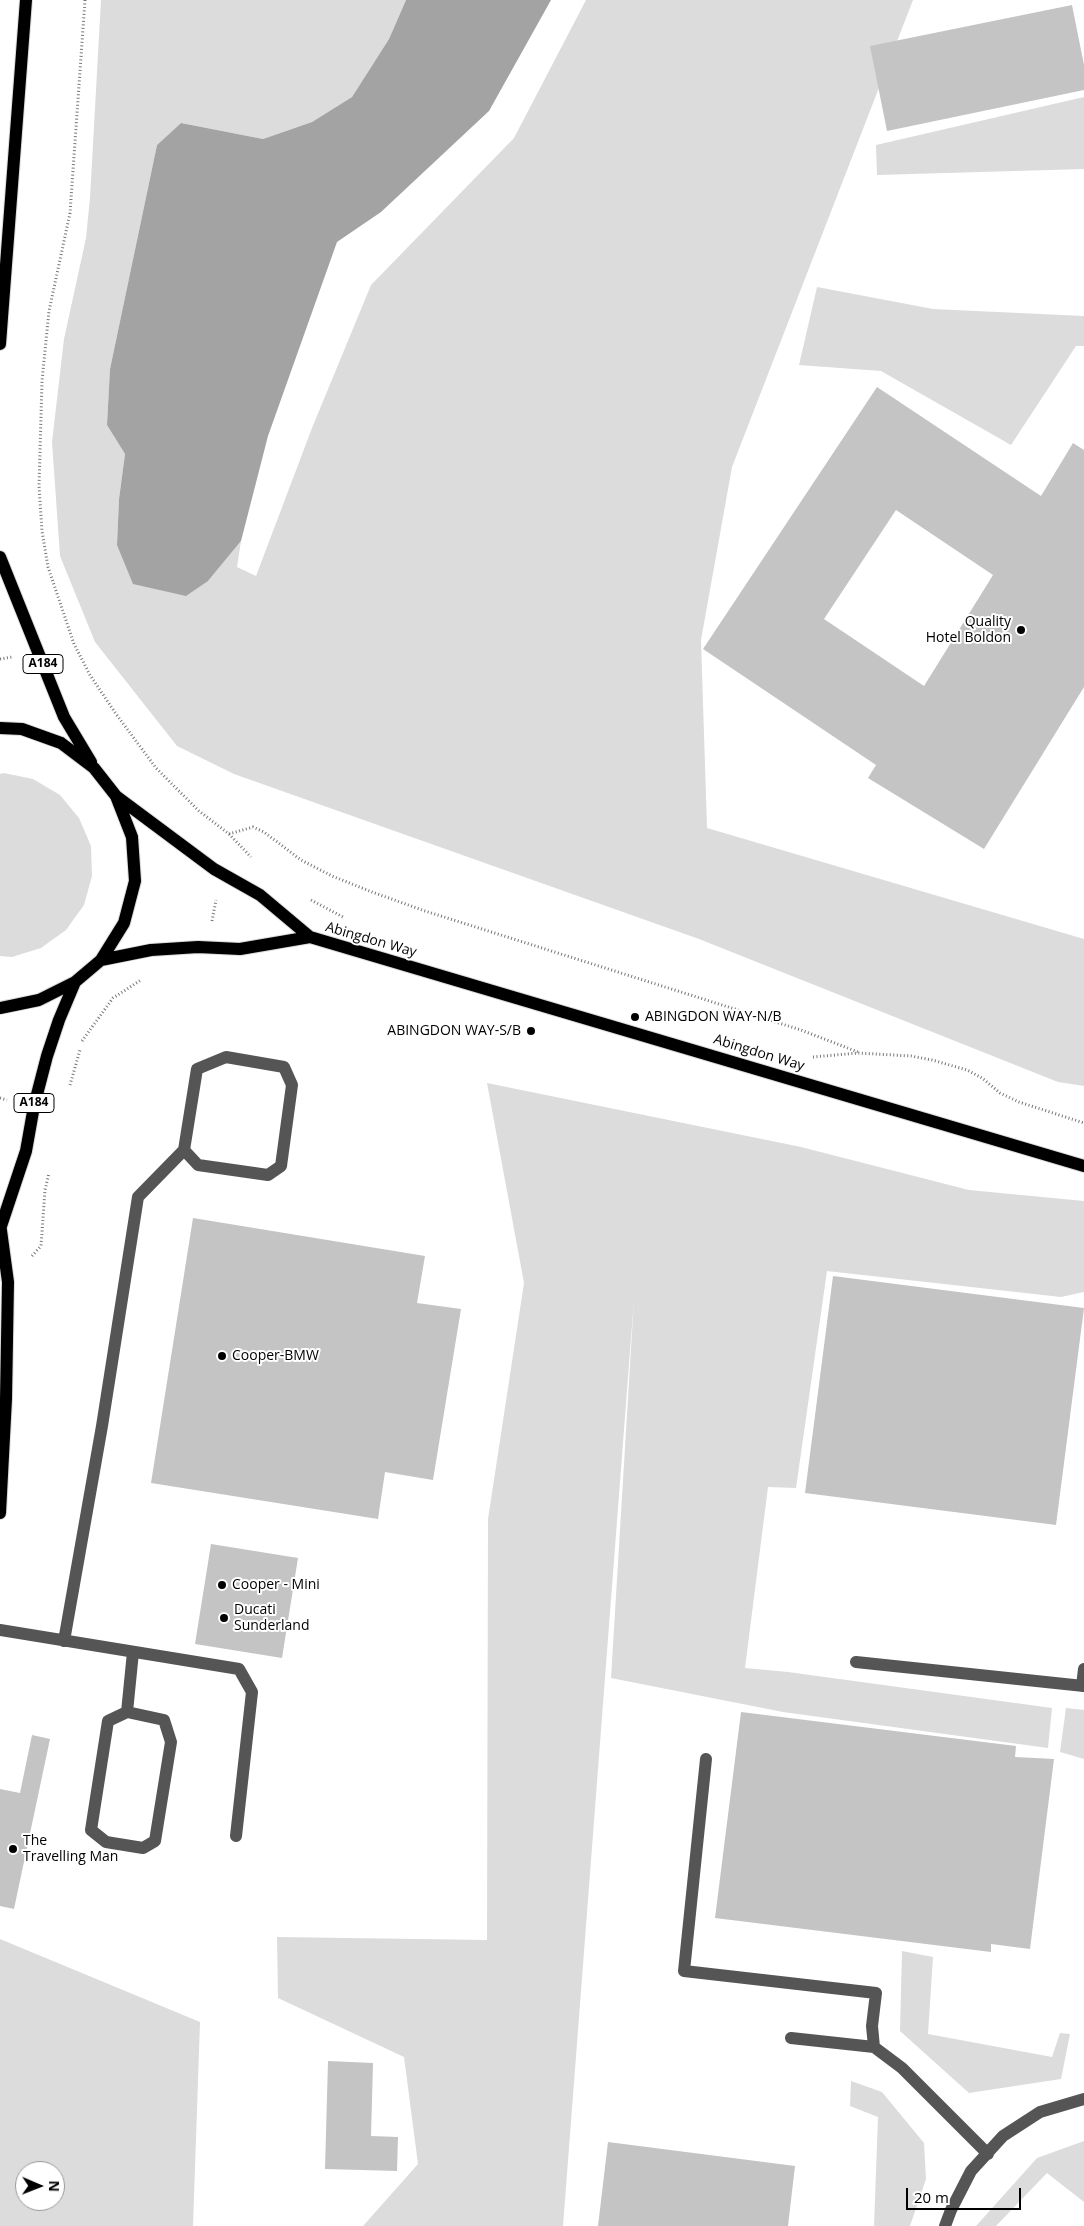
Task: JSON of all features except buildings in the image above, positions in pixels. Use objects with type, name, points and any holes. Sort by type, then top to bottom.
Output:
[{"type":"main road","points":[[0,344],[26,0]]},
{"type":"main road","name":"A184","points":[[0,557],[64,717],[94,768]]},
{"type":"main road","points":[[0,728],[22,729],[61,743],[94,768],[116,796],[132,837],[135,880],[124,923],[101,960],[75,982],[39,1000],[0,1008]]},
{"type":"main road","name":"Abingdon Way","points":[[116,796],[221,873],[260,895],[310,937],[1084,1166]]},
{"type":"main road","name":"Abingdon Way","points":[[101,960],[151,950],[240,949],[310,937]]},
{"type":"main road","name":"A184","points":[[0,1513],[5,1428],[8,1282],[1,1224],[26,1151],[46,1056],[75,982]]},
{"type":"lane","points":[[64,1641],[102,1426],[138,1197],[184,1150],[197,1070],[226,1057],[284,1067],[292,1085],[281,1166],[268,1174],[198,1165],[184,1150]]},
{"type":"lane","points":[[0,1630],[239,1669],[252,1692],[236,1836]]},
{"type":"lane","points":[[127,1712],[133,1652]]},
{"type":"lane","points":[[856,1662],[1083,1686],[1084,1669]]},
{"type":"lane","points":[[127,1712],[164,1720],[171,1742],[155,1841],[143,1848],[106,1842],[91,1830],[108,1721],[127,1712]]},
{"type":"lane","points":[[706,1759],[684,1971],[876,1993],[872,2026],[874,2047]]},
{"type":"lane","points":[[791,2038],[874,2047],[902,2068],[988,2154]]},
{"type":"lane","points":[[945,2226],[971,2171],[1003,2136],[1040,2112],[1084,2099]]},
{"type":"path","points":[[85,0],[70,213],[49,311],[42,381],[39,486],[42,531],[48,567],[74,644],[90,675],[116,714],[156,768],[199,811],[229,834],[253,859]]},
{"type":"path","points":[[229,834],[253,827],[264,832],[301,860],[332,876],[372,892],[425,911],[801,1030],[858,1053]]},
{"type":"path","points":[[206,948],[229,834]]},
{"type":"path","points":[[307,898],[347,918]]},
{"type":"path","points":[[67,1094],[83,1040],[114,998],[144,978]]},
{"type":"path","points":[[811,1057],[858,1053],[911,1056],[967,1070],[982,1078],[1000,1093],[1020,1102],[1084,1123]]},
{"type":"path","points":[[8,1282],[41,1246],[46,1190],[50,1171]]},
{"type":"shaded area","points":[[101,0],[406,0],[389,39],[352,97],[312,122],[263,139],[181,123],[157,145],[110,369],[107,425],[125,454],[119,499],[117,545],[208,581],[241,541],[237,567],[256,576],[312,428],[371,285],[514,138],[586,0],[913,0],[732,467],[701,640],[707,828],[1084,939],[1084,1086],[1058,1082],[699,939],[234,774],[177,746],[95,642],[60,556],[52,442],[64,339],[86,238]]},
{"type":"shaded area","points":[[406,0],[551,0],[489,111],[381,212],[337,242],[268,436],[241,541],[208,581],[186,596],[133,584],[117,545],[119,499],[125,454],[107,425],[110,369],[157,145],[181,123],[263,139],[312,122],[352,97],[389,39]]},
{"type":"shaded area","points":[[1084,97],[1084,169],[877,175],[876,145]]},
{"type":"shaded area","points":[[817,287],[933,309],[1084,316],[1084,346],[1076,346],[1011,445],[881,371],[799,365]]},
{"type":"shaded area","points":[[4,773],[33,779],[60,795],[79,818],[91,846],[92,876],[84,905],[66,930],[41,948],[12,957],[0,956],[0,774]]},
{"type":"shaded area","points":[[487,1083],[801,1147],[969,1190],[1084,1201],[1084,1292],[1061,1297],[827,1271],[796,1488],[768,1487],[745,1668],[788,1672],[1052,1708],[1048,1748],[783,1712],[611,1678],[634,1299],[563,2226],[363,2226],[418,2164],[404,2057],[278,1998],[277,1937],[487,1940],[488,1519],[524,1283]]},
{"type":"shaded area","points":[[1066,1708],[1084,1710],[1084,1759],[1060,1752]]},
{"type":"shaded area","points":[[0,1939],[200,2022],[193,2226],[0,2226]]},
{"type":"shaded area","points":[[902,1951],[933,1957],[928,2034],[1052,2057],[1060,2033],[1070,2034],[1061,2079],[969,2093],[900,2031]]},
{"type":"shaded area","points":[[851,2081],[882,2092],[924,2143],[926,2179],[910,2226],[874,2226],[878,2117],[850,2106]]},
{"type":"shaded area","points":[[1084,2141],[1084,2202],[1047,2173],[996,2226],[976,2226],[1037,2158]]},
{"type":"place","name":"Quality Hotel Boldon","points":[[1021,630]]},
{"type":"place","name":"ABINGDON WAY-N/B","points":[[635,1017]]},
{"type":"place","name":"ABINGDON WAY-S/B","points":[[531,1031]]},
{"type":"place","name":"Cooper-BMW","points":[[222,1356]]},
{"type":"place","name":"Cooper - Mini","points":[[222,1585]]},
{"type":"place","name":"Ducati Sunderland","points":[[224,1618]]},
{"type":"place","name":"The Travelling Man","points":[[13,1849]]}]
